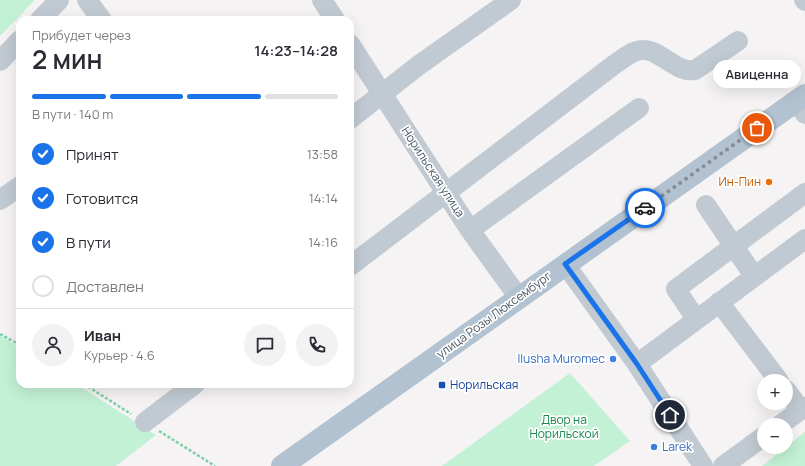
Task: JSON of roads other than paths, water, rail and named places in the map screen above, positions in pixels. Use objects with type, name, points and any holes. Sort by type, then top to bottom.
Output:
[{"type":"main road","name":"улица Розы Люксембург","points":[[282,466],[565,264],[802,103]]},
{"type":"street","points":[[44,16],[59,0]]},
{"type":"street","points":[[86,0],[99,16]]},
{"type":"street","points":[[322,0],[332,16]]},
{"type":"street","points":[[354,116],[511,0]]},
{"type":"street","points":[[354,263],[615,64],[634,52],[645,50],[657,53],[680,68],[689,71],[695,70],[738,41]]},
{"type":"street","points":[[0,61],[16,44]]},
{"type":"street","name":"Норильская улица","points":[[354,50],[470,230],[519,298]]},
{"type":"street","points":[[470,230],[639,108]]},
{"type":"street","points":[[0,200],[16,189]]},
{"type":"street","points":[[696,319],[676,289],[805,193]]},
{"type":"street","points":[[706,206],[754,276]]},
{"type":"street","points":[[637,364],[754,276],[802,248]]},
{"type":"street","points":[[565,264],[637,364],[703,466]]},
{"type":"street","points":[[719,302],[774,374]]},
{"type":"street","points":[[145,422],[190,388]]},
{"type":"street","points":[[789,418],[803,408],[793,397]]},
{"type":"street","points":[[723,466],[757,441]]},
{"type":"place","name":"Авиценна","points":[[757,128]]},
{"type":"place","name":"Ин-Пин","points":[[769,182]]},
{"type":"place","name":"Ilusha Muromec","points":[[613,359]]},
{"type":"place","name":"Норильская","points":[[442,385]]},
{"type":"place","name":"Larek","points":[[654,447]]},
{"type":"park label","name":"Двор на Норильской","points":[[564,427]]}]
